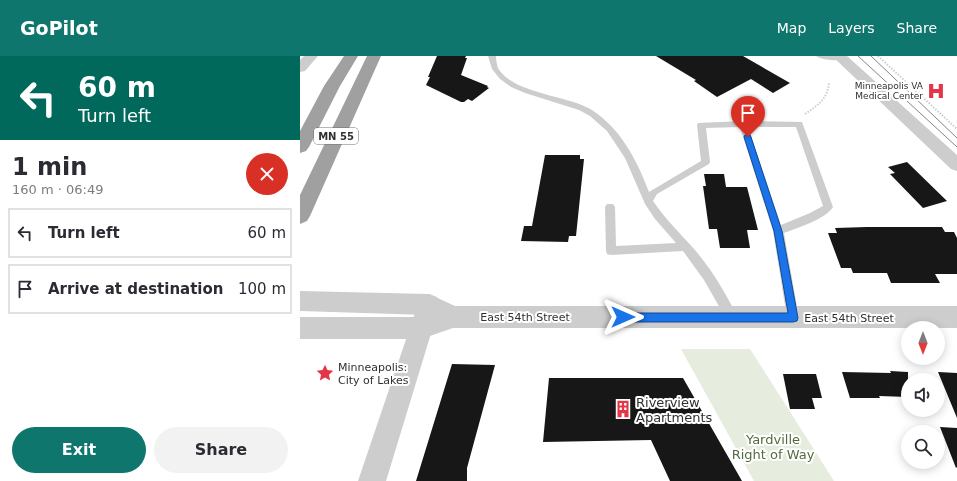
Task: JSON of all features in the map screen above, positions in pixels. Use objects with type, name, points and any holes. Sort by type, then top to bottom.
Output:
[{"type":"highway","name":"MN 55","points":[[300,148],[332,86],[351,56]]},
{"type":"highway","name":"MN 55","points":[[300,216],[374,56]]},
{"type":"street","points":[[300,68],[311,56]]},
{"type":"street","points":[[840,57],[957,165]]},
{"type":"street","name":"East 54th Street","points":[[300,301],[429,304],[453,317]]},
{"type":"street","points":[[372,481],[429,304]]},
{"type":"street","name":"East 54th Street","points":[[300,328],[421,328],[453,317],[957,317]]},
{"type":"lane","points":[[492,56],[496,71],[508,81],[531,93],[582,108],[604,123],[622,146],[637,171],[648,201],[665,226],[704,269],[732,318]]},
{"type":"lane","points":[[820,56],[840,57]]},
{"type":"lane","points":[[743,124],[778,231],[793,318]]},
{"type":"lane","points":[[648,201],[654,192],[706,162],[701,126],[799,124],[828,207],[814,216],[778,231]]},
{"type":"lane","points":[[610,207],[611,251],[686,248]]},
{"type":"path","points":[[878,56],[957,129]]},
{"type":"path","points":[[801,116],[824,100],[829,90],[829,82]]},
{"type":"green space","name":"Yardville Right of Way","points":[[681,349],[750,349],[834,481],[754,481]]},
{"type":"building","points":[[437,56],[466,56],[465,58],[467,58],[461,75],[488,86],[487,87],[489,88],[472,101],[468,99],[461,102],[426,85]]},
{"type":"building","points":[[656,56],[743,56],[790,83],[773,93],[751,79],[717,97],[694,81],[696,80]]},
{"type":"building","points":[[545,155],[580,155],[580,159],[584,159],[576,236],[569,236],[568,242],[521,241],[524,226],[532,226]]},
{"type":"building","points":[[907,162],[947,201],[923,208],[890,174],[895,173],[888,167]]},
{"type":"building","points":[[704,174],[724,174],[726,187],[747,187],[758,230],[747,230],[750,248],[720,248],[717,229],[709,229],[703,186],[706,186]]},
{"type":"building","points":[[942,227],[945,232],[954,232],[957,238],[957,274],[935,274],[940,283],[891,283],[887,273],[853,273],[851,268],[841,268],[828,233],[837,233],[835,228]]},
{"type":"building","points":[[452,364],[495,365],[467,468],[467,481],[416,481]]},
{"type":"building","points":[[890,371],[908,372],[901,373],[901,397],[879,396],[880,398],[850,398],[842,372],[891,373]]},
{"type":"building","points":[[938,372],[957,373],[957,418],[945,389],[945,373]]},
{"type":"building","points":[[783,374],[816,374],[822,398],[812,398],[815,409],[790,409]]},
{"type":"building","name":"Riverview Apartments","points":[[549,378],[683,378],[742,481],[670,481],[651,440],[543,442]]},
{"type":"building","points":[[945,427],[957,428],[956,468],[945,440]]},
{"type":"tram line","points":[[858,56],[957,147]]},
{"type":"tram line","points":[[871,56],[957,138]]},
{"type":"place","name":"Minneapolis VA Medical Center","points":[[936,91]]},
{"type":"place","name":"Minneapolis: City of Lakes","points":[[325,373]]},
{"type":"place","name":"Riverview Apartments","points":[[623,409]]},
{"type":"route","points":[[623,317],[793,318],[778,231],[748,137]]}]
